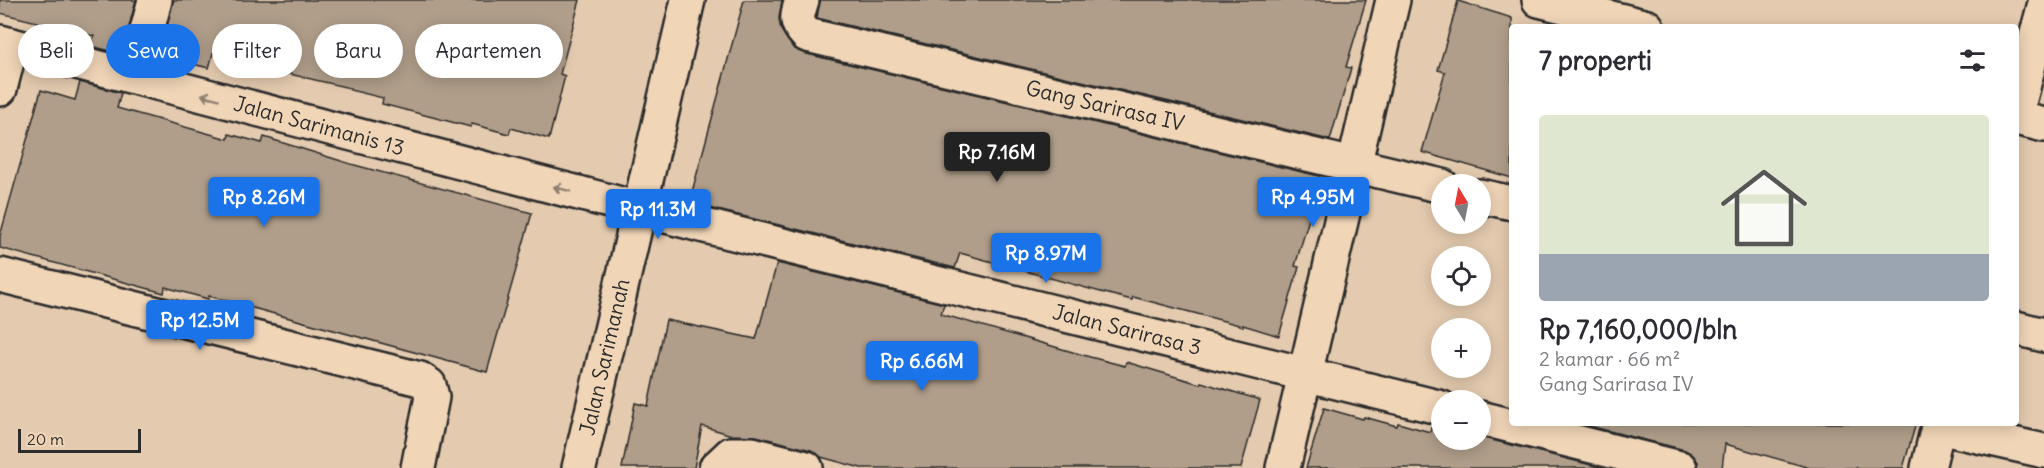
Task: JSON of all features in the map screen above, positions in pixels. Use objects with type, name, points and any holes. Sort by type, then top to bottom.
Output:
[{"type":"street","points":[[149,24],[155,0]]},
{"type":"street","name":"Jalan Sarimanah","points":[[579,468],[688,0]]},
{"type":"street","name":"Gang Sarirasa IV","points":[[802,0],[798,22],[807,35],[1431,183]]},
{"type":"street","points":[[1283,468],[1393,0]]},
{"type":"street","points":[[1539,0],[1635,24]]},
{"type":"street","points":[[2019,104],[2044,7]]},
{"type":"street","points":[[0,89],[5,44]]},
{"type":"street","name":"Jalan Sarimanis 13","points":[[5,44],[106,70]]},
{"type":"street","name":"Jalan Sarimanis 13","points":[[139,78],[638,209]]},
{"type":"street","points":[[2019,117],[2044,125]]},
{"type":"street","points":[[1491,198],[1509,202]]},
{"type":"street","name":"Jalan Sarirasa 3","points":[[638,209],[1431,405]]},
{"type":"street","points":[[0,275],[420,379],[429,385],[432,397],[418,468]]},
{"type":"street","points":[[2019,329],[2044,334]]},
{"type":"street","points":[[1491,421],[1509,425]]},
{"type":"street","points":[[1512,426],[1680,468]]},
{"type":"street","points":[[1928,468],[1938,426]]},
{"type":"street","points":[[1942,426],[2044,451]]},
{"type":"street","points":[[716,468],[731,454],[752,454],[806,468]]},
{"type":"building","points":[[0,0],[136,0],[130,24],[106,24],[106,50],[94,47],[94,24],[45,24],[0,13]]},
{"type":"building","points":[[173,0],[580,0],[563,63],[563,24],[415,24],[415,78],[563,78],[563,75],[565,76],[549,139],[511,128],[509,134],[472,124],[471,127],[382,104],[383,98],[302,77],[302,24],[212,24],[212,57],[209,68],[200,66],[200,24],[167,24]]},
{"type":"building","points":[[744,0],[782,0],[779,18],[781,30],[793,48],[803,53],[1319,176],[1318,181],[1320,182],[1295,266],[1299,267],[1279,336],[1133,297],[1132,300],[1097,291],[960,253],[955,268],[689,203]]},
{"type":"building","points":[[820,0],[1366,0],[1346,67],[1351,68],[1330,140],[817,18]]},
{"type":"building","points":[[1458,1],[1512,18],[1512,24],[1509,24],[1509,177],[1422,152],[1445,72],[1438,70]]},
{"type":"building","points":[[80,82],[121,93],[117,108],[228,139],[229,134],[262,143],[264,137],[351,164],[532,213],[487,372],[209,296],[208,299],[165,287],[164,293],[0,248],[0,236],[41,90],[75,100]]},
{"type":"building","points":[[777,263],[944,304],[941,314],[1090,357],[1125,366],[1126,362],[1260,400],[1241,468],[861,468],[821,457],[811,450],[756,436],[732,435],[702,426],[694,468],[622,468],[635,403],[648,406],[666,320],[756,339]]},
{"type":"building","points":[[1324,408],[1397,426],[1398,423],[1430,432],[1431,428],[1431,450],[1491,450],[1491,440],[1603,468],[1306,468]]},
{"type":"building","points":[[1589,426],[1915,426],[1903,468],[1810,468],[1725,444],[1722,468],[1698,468],[1698,462],[1693,455],[1685,450]]}]
